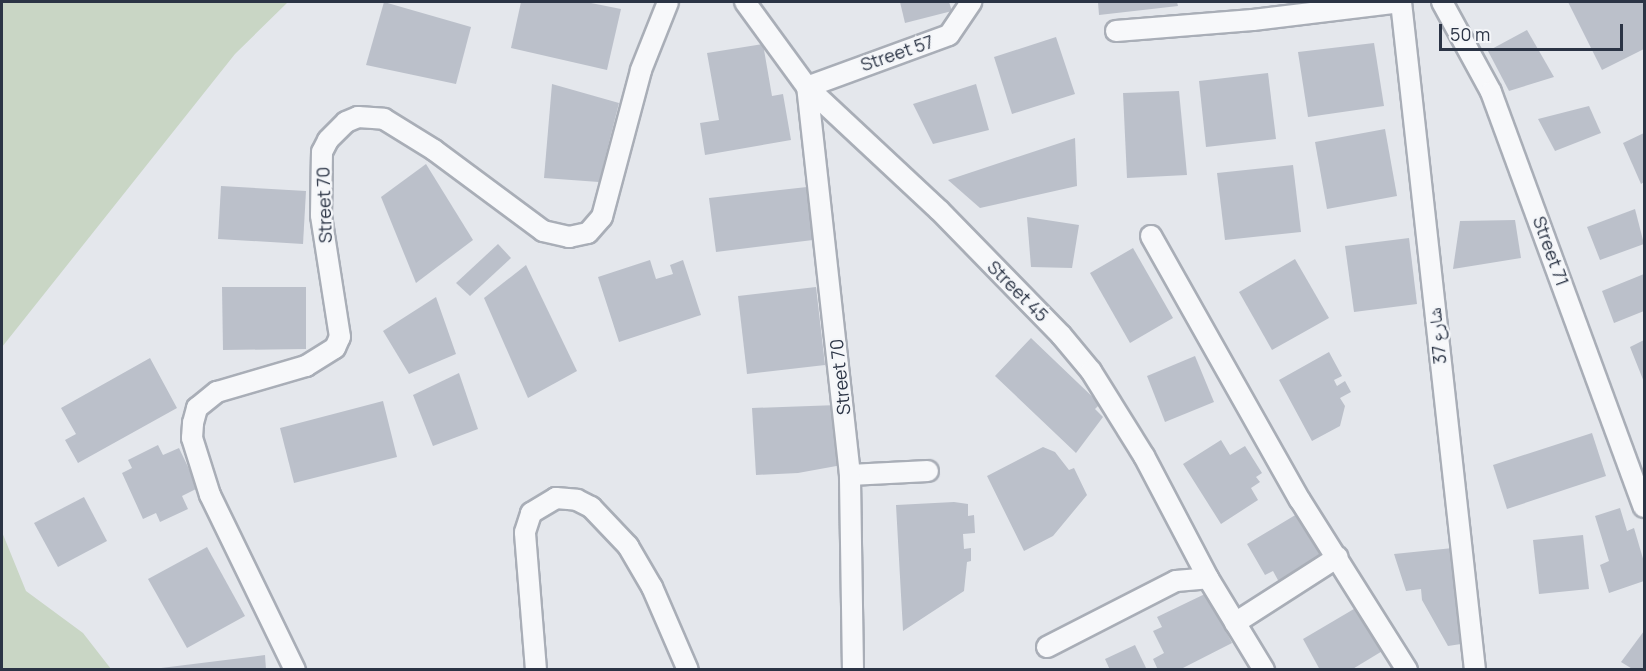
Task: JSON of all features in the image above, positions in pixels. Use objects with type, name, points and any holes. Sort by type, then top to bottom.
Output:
[{"type":"street","name":"Street 70","points":[[296,669],[214,506],[192,438],[197,408],[217,392],[306,366],[335,348],[339,327],[321,215],[322,152],[327,140],[358,117],[384,119],[425,144],[543,231],[569,237],[588,233],[602,217],[641,70],[668,2]]},
{"type":"street","name":"Street 45","points":[[745,2],[807,87],[939,210],[1083,362],[1144,456],[1208,578],[1264,669]]},
{"type":"street","name":"Street 57","points":[[807,87],[950,35],[971,2]]},
{"type":"street","points":[[1116,31],[1253,20],[1401,2]]},
{"type":"street","name":"شارع 37","points":[[1401,2],[1475,669]]},
{"type":"street","name":"Street 71","points":[[1442,2],[1491,92],[1644,507]]},
{"type":"street","name":"Street 70","points":[[807,87],[850,475],[853,669]]},
{"type":"street","points":[[1151,236],[1300,500],[1407,669]]},
{"type":"street","points":[[850,475],[928,471]]},
{"type":"street","points":[[536,669],[525,532],[531,513],[556,498],[577,500],[591,507],[628,546],[651,587],[688,669]]},
{"type":"street","points":[[1235,623],[1338,558]]},
{"type":"street","points":[[1047,647],[1176,581],[1208,578]]},
{"type":"green space","points":[[2,2],[288,2],[235,54],[2,347]]},
{"type":"green space","points":[[2,532],[26,591],[83,633],[111,669],[2,669]]},
{"type":"building","points":[[384,2],[471,27],[456,84],[366,65]]},
{"type":"building","points":[[521,2],[586,2],[621,9],[607,70],[511,48]]},
{"type":"building","points":[[900,2],[949,2],[952,11],[905,23]]},
{"type":"building","points":[[1098,2],[1177,2],[1178,6],[1099,15]]},
{"type":"building","points":[[1568,2],[1644,2],[1644,49],[1602,70]]},
{"type":"building","points":[[1527,30],[1554,77],[1509,91],[1488,51]]},
{"type":"building","points":[[1056,37],[1075,94],[1012,114],[994,57]]},
{"type":"building","points":[[1374,43],[1384,106],[1308,117],[1298,52]]},
{"type":"building","points":[[763,44],[772,96],[783,94],[791,140],[705,155],[700,123],[719,120],[707,53]]},
{"type":"building","points":[[1268,73],[1276,139],[1206,147],[1199,81]]},
{"type":"building","points":[[552,84],[619,103],[599,182],[544,178]]},
{"type":"building","points":[[976,84],[989,130],[933,144],[913,104]]},
{"type":"building","points":[[1179,91],[1187,175],[1127,178],[1123,93]]},
{"type":"building","points":[[1589,106],[1601,133],[1555,151],[1538,119]]},
{"type":"building","points":[[1385,129],[1397,196],[1327,209],[1315,142]]},
{"type":"building","points":[[1644,133],[1644,182],[1641,184],[1623,143]]},
{"type":"building","points":[[1075,138],[1077,186],[980,208],[948,180]]},
{"type":"building","points":[[426,164],[473,240],[416,283],[381,197]]},
{"type":"building","points":[[1293,165],[1301,232],[1225,240],[1217,173]]},
{"type":"building","points":[[221,186],[306,191],[303,244],[218,239]]},
{"type":"building","points":[[807,187],[813,240],[716,252],[709,198]]},
{"type":"building","points":[[1635,209],[1644,244],[1600,260],[1587,227]]},
{"type":"building","points":[[1027,217],[1079,225],[1072,268],[1031,267]]},
{"type":"building","points":[[1515,220],[1521,258],[1453,269],[1460,221]]},
{"type":"building","points":[[1409,238],[1417,304],[1354,312],[1345,246]]},
{"type":"building","points":[[498,244],[511,258],[470,296],[456,283]]},
{"type":"building","points":[[1133,248],[1173,318],[1130,343],[1090,273]]},
{"type":"building","points":[[1295,259],[1329,318],[1272,350],[1239,292]]},
{"type":"building","points":[[650,260],[656,279],[673,274],[670,265],[683,260],[701,315],[619,342],[598,277]]},
{"type":"building","points":[[526,265],[577,371],[528,398],[484,298]]},
{"type":"building","points":[[1644,274],[1644,311],[1614,323],[1602,291]]},
{"type":"building","points":[[222,287],[306,287],[306,349],[223,350]]},
{"type":"building","points":[[816,287],[825,365],[747,374],[738,296]]},
{"type":"building","points":[[436,297],[456,354],[409,374],[383,331]]},
{"type":"building","points":[[1031,338],[1100,404],[1095,409],[1103,417],[1076,453],[995,376]]},
{"type":"building","points":[[1644,340],[1644,382],[1630,347]]},
{"type":"building","points":[[1329,352],[1342,376],[1334,380],[1337,386],[1345,381],[1351,392],[1340,398],[1345,406],[1340,426],[1312,441],[1279,380]]},
{"type":"building","points":[[1195,356],[1214,402],[1165,422],[1147,376]]},
{"type":"building","points":[[150,358],[177,408],[78,463],[65,440],[76,434],[61,408]]},
{"type":"building","points":[[459,373],[478,429],[433,446],[413,395]]},
{"type":"building","points":[[383,401],[397,457],[294,483],[280,428]]},
{"type":"building","points":[[838,405],[842,465],[798,473],[756,475],[752,408]]},
{"type":"building","points":[[1592,433],[1606,476],[1507,509],[1493,465]]},
{"type":"building","points":[[1221,440],[1230,455],[1245,446],[1262,473],[1256,477],[1260,482],[1251,488],[1258,500],[1221,524],[1183,464]]},
{"type":"building","points":[[158,445],[163,455],[179,448],[198,488],[182,496],[188,509],[160,522],[156,513],[143,519],[122,473],[132,468],[128,460]]},
{"type":"building","points":[[1043,447],[1055,452],[1069,470],[1074,468],[1087,495],[1053,536],[1024,551],[987,476]]},
{"type":"building","points":[[84,497],[107,541],[58,567],[34,523]]},
{"type":"building","points":[[954,502],[968,504],[968,516],[974,515],[975,533],[963,534],[964,549],[971,548],[971,561],[967,562],[964,591],[903,631],[896,505]]},
{"type":"building","points":[[1620,508],[1627,531],[1634,528],[1644,562],[1644,581],[1609,593],[1600,565],[1609,561],[1595,516]]},
{"type":"building","points":[[1302,511],[1327,553],[1279,582],[1273,571],[1265,575],[1247,544]]},
{"type":"building","points":[[1583,535],[1589,589],[1539,594],[1533,540]]},
{"type":"building","points":[[207,547],[245,616],[187,648],[148,579]]},
{"type":"building","points":[[1453,548],[1461,644],[1448,646],[1422,600],[1421,589],[1406,591],[1394,554]]},
{"type":"building","points":[[1207,593],[1232,643],[1179,670],[1158,670],[1153,659],[1164,653],[1153,631],[1162,627],[1157,617]]},
{"type":"building","points":[[1359,606],[1384,650],[1351,670],[1320,670],[1303,639]]},
{"type":"building","points":[[1644,631],[1644,670],[1634,670],[1621,662]]},
{"type":"building","points":[[1135,645],[1147,670],[1110,670],[1105,659]]},
{"type":"building","points":[[265,655],[266,670],[161,670],[161,668]]}]
